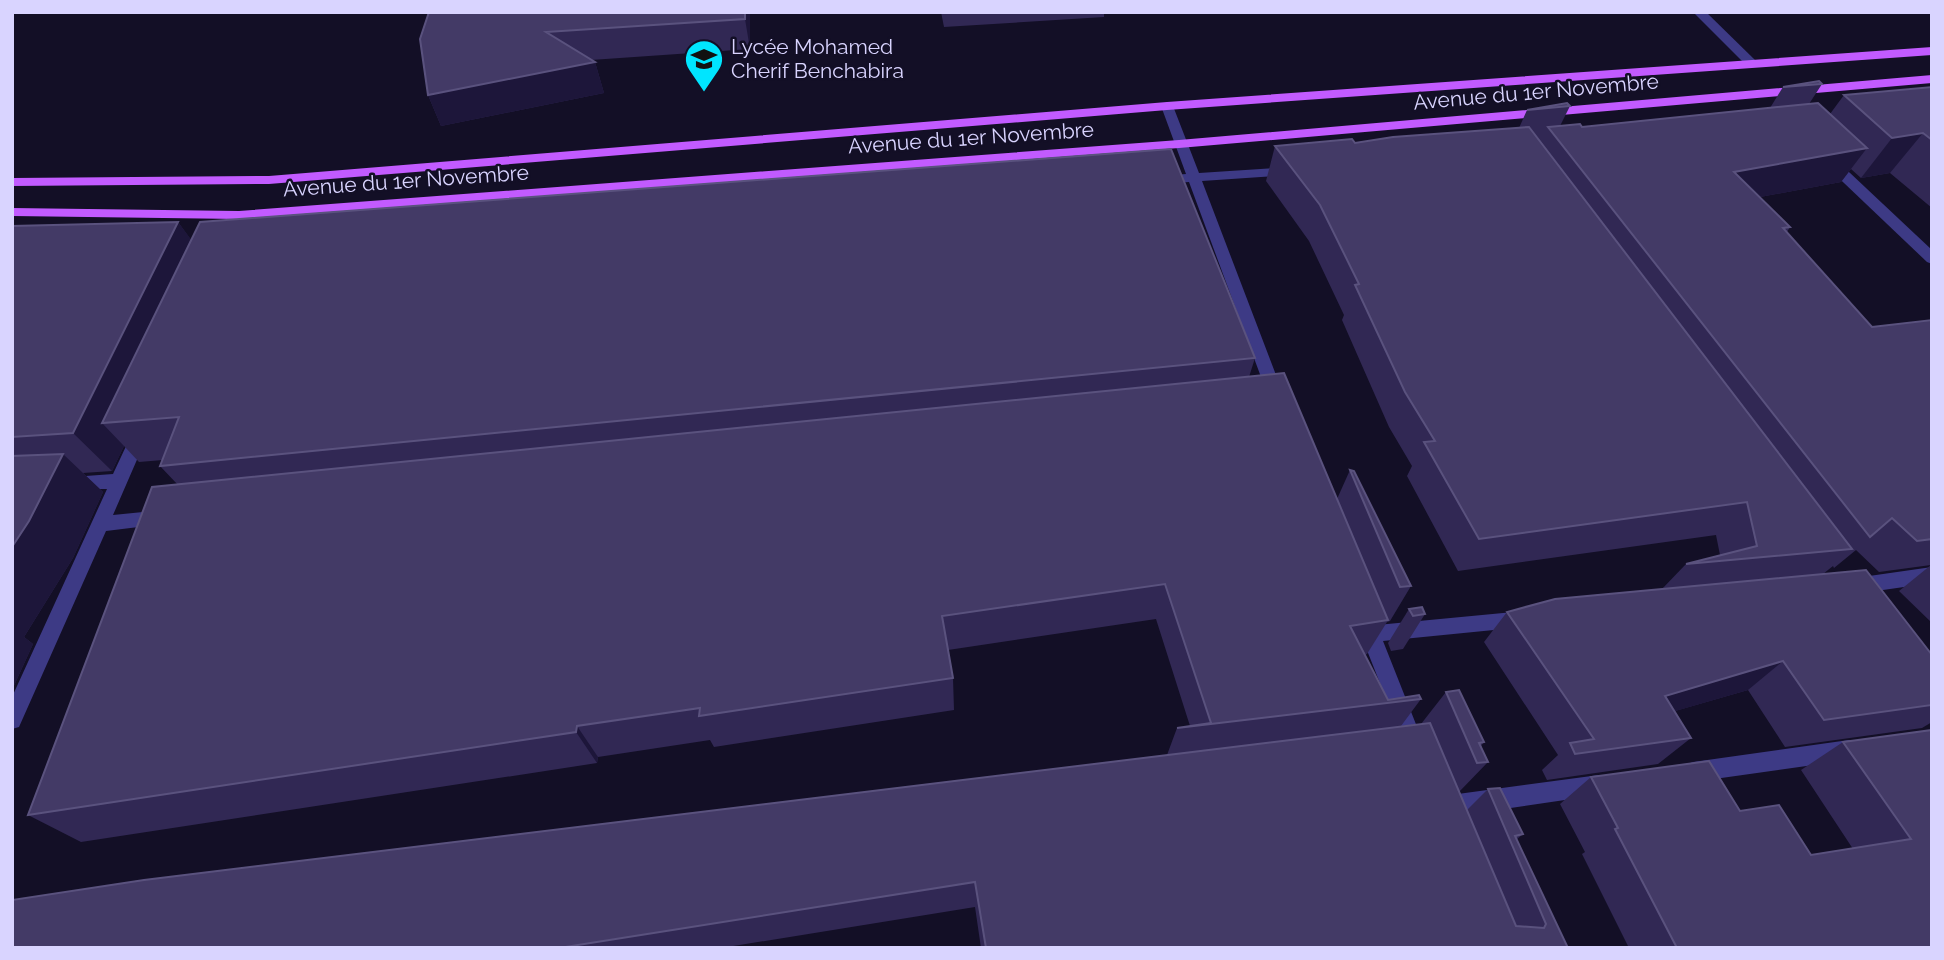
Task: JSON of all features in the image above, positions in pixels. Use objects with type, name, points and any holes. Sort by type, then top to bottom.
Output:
[{"type":"main road","name":"Avenue du 1er Novembre","points":[[12,182],[269,180],[1167,106],[1932,51]]},
{"type":"main road","name":"Avenue du 1er Novembre","points":[[12,212],[239,215],[1179,144],[1932,79]]},
{"type":"street","points":[[1699,12],[1751,64]]},
{"type":"street","points":[[1167,106],[1276,408]]},
{"type":"street","points":[[1817,149],[1929,254]]},
{"type":"street","points":[[1153,181],[1302,171]]},
{"type":"street","points":[[229,234],[239,215]]},
{"type":"street","points":[[12,720],[147,418]]},
{"type":"street","points":[[52,485],[119,481]]},
{"type":"street","points":[[100,524],[183,515]]},
{"type":"street","points":[[1845,600],[1837,589],[1932,575]]},
{"type":"street","points":[[1360,608],[1422,764]]},
{"type":"street","points":[[1371,634],[1549,616]]},
{"type":"street","points":[[1385,745],[1412,741]]},
{"type":"street","points":[[1672,775],[1863,748]]},
{"type":"street","points":[[1431,786],[1443,814],[1618,783]]},
{"type":"building","points":[[429,12],[745,12],[745,19],[546,32],[595,62],[428,95],[420,39]]},
{"type":"building","points":[[1819,81],[1822,84],[1783,87]]},
{"type":"building","points":[[1932,87],[1932,140],[1923,133],[1892,138],[1844,95]]},
{"type":"building","points":[[1567,103],[1570,106],[1527,110]]},
{"type":"building","points":[[1818,103],[1867,148],[1734,172],[1790,227],[1783,228],[1872,327],[1932,320],[1932,539],[1917,541],[1892,518],[1870,537],[1548,127],[1580,124],[1582,127]]},
{"type":"building","points":[[1529,127],[1852,549],[1686,564],[1757,546],[1747,502],[1479,539],[1424,442],[1435,441],[1405,392],[1355,285],[1359,284],[1320,205],[1275,146],[1352,139],[1355,143],[1393,137]]},
{"type":"building","points":[[1171,149],[1255,358],[160,466],[179,417],[102,423],[200,222]]},
{"type":"building","points":[[178,222],[73,433],[12,437],[12,226]]},
{"type":"building","points":[[1284,373],[1388,620],[1350,626],[1388,700],[1419,695],[1421,699],[1177,728],[1211,723],[1165,584],[942,616],[953,678],[699,716],[700,708],[577,726],[576,732],[28,815],[152,487]]},
{"type":"building","points":[[63,454],[29,521],[12,547],[12,456]]},
{"type":"building","points":[[1350,470],[1354,471],[1411,586],[1400,587]]},
{"type":"building","points":[[1866,570],[1932,655],[1932,705],[1824,720],[1783,661],[1665,696],[1691,738],[1575,754],[1570,743],[1594,739],[1507,612],[1555,599]]},
{"type":"building","points":[[1422,607],[1425,614],[1413,616],[1409,609]]},
{"type":"building","points":[[1459,690],[1484,742],[1479,743],[1488,762],[1477,763],[1446,692]]},
{"type":"building","points":[[1430,723],[1516,926],[1544,928],[1546,924],[1488,789],[1500,788],[1523,834],[1515,836],[1568,948],[986,948],[975,882],[559,948],[12,948],[12,900],[144,880]]},
{"type":"building","points":[[1932,730],[1932,948],[1677,948],[1591,777],[1709,761],[1740,811],[1779,805],[1811,855],[1911,839],[1843,742]]},
{"type":"place","name":"Lycée Mohamed Cherif Benchabira","points":[[704,93]]}]
